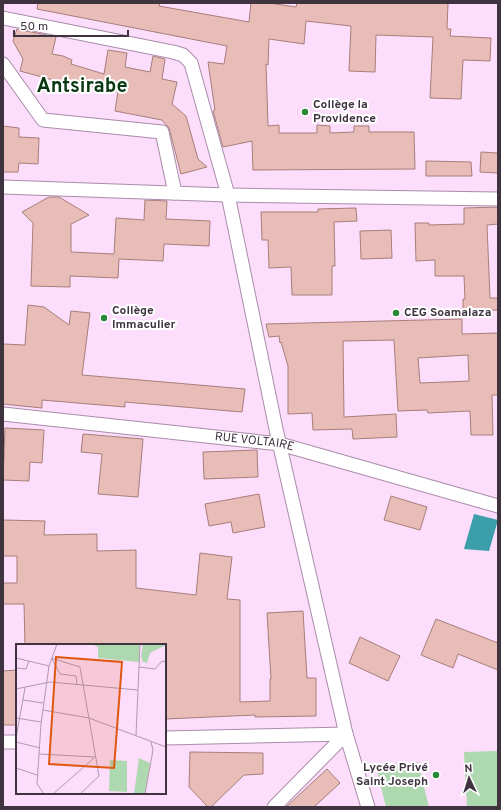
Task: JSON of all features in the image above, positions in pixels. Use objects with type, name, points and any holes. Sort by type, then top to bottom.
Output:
[{"type":"street","points":[[3,18],[183,55],[191,63],[228,195],[280,444],[346,734],[368,807]]},
{"type":"street","points":[[3,64],[43,120],[162,132],[175,193]]},
{"type":"street","points":[[3,187],[228,195],[498,199]]},
{"type":"street","name":"RUE VOLTAIRE","points":[[3,414],[280,444],[498,506]]},
{"type":"street","points":[[166,738],[346,734]]},
{"type":"street","points":[[274,807],[346,734]]},
{"type":"street","points":[[3,742],[16,742]]},
{"type":"shaded area","points":[[474,514],[498,520],[489,551],[464,549]]},
{"type":"shaded area","points":[[498,751],[498,807],[467,807],[464,752]]},
{"type":"shaded area","points":[[418,762],[429,807],[386,807],[377,771]]},
{"type":"building","points":[[38,3],[160,3],[159,6],[249,22],[251,3],[269,3],[296,7],[297,3],[448,3],[447,29],[451,29],[450,36],[491,38],[490,61],[463,60],[461,99],[430,98],[433,37],[376,35],[375,72],[349,71],[351,26],[306,21],[304,44],[269,39],[268,65],[266,64],[268,126],[279,125],[279,133],[317,133],[317,125],[330,126],[330,133],[354,132],[354,126],[369,126],[369,132],[414,132],[415,169],[253,170],[252,141],[223,147],[213,111],[215,110],[208,62],[224,64],[227,46],[37,9]]},
{"type":"building","points":[[17,29],[56,37],[52,54],[63,56],[72,60],[71,64],[104,74],[108,50],[127,53],[125,67],[150,72],[153,56],[165,59],[162,79],[177,82],[172,104],[186,116],[198,159],[207,167],[181,174],[169,128],[162,120],[115,111],[118,91],[53,82],[53,80],[20,71],[23,59],[13,41]]},
{"type":"building","points":[[3,126],[19,128],[19,137],[39,138],[38,164],[19,163],[18,172],[3,172]]},
{"type":"building","points":[[481,152],[498,153],[498,173],[480,172]]},
{"type":"building","points":[[426,161],[471,162],[472,176],[426,176]]},
{"type":"building","points":[[49,197],[59,197],[89,215],[71,224],[71,252],[114,254],[116,218],[144,220],[145,200],[167,201],[166,219],[210,221],[209,246],[164,244],[163,261],[119,259],[118,278],[70,276],[70,287],[31,286],[33,223],[22,212]]},
{"type":"building","points":[[498,207],[498,224],[487,225],[490,298],[498,298],[498,310],[463,311],[463,299],[465,299],[464,276],[435,276],[435,260],[416,261],[415,223],[429,223],[429,225],[464,224],[464,208]]},
{"type":"building","points":[[356,208],[357,221],[334,222],[335,266],[332,266],[332,295],[292,295],[291,267],[269,268],[268,240],[262,240],[261,212],[318,212],[318,209]]},
{"type":"building","points":[[391,230],[392,258],[361,259],[360,231]]},
{"type":"building","points":[[28,305],[44,307],[69,325],[71,311],[90,313],[82,375],[245,389],[242,412],[125,402],[125,407],[42,400],[42,408],[3,404],[3,344],[25,345]]},
{"type":"building","points":[[462,319],[462,334],[498,333],[498,395],[492,395],[493,435],[471,435],[470,411],[428,413],[427,410],[398,411],[394,340],[343,341],[344,417],[396,414],[397,437],[353,439],[352,429],[313,430],[312,413],[288,414],[288,366],[279,336],[269,337],[266,324]],"holes":[[[468,355],[469,381],[420,383],[418,358]]]},
{"type":"building","points":[[5,428],[44,430],[42,463],[30,462],[29,481],[3,480]]},
{"type":"building","points":[[83,434],[143,439],[138,497],[98,494],[102,454],[81,452]]},
{"type":"building","points":[[257,450],[258,477],[204,479],[203,452]]},
{"type":"building","points":[[259,494],[265,527],[233,533],[231,522],[209,526],[205,504]]},
{"type":"building","points":[[391,496],[427,507],[420,530],[384,520]]},
{"type":"building","points":[[3,520],[45,521],[44,535],[97,534],[97,551],[136,550],[136,588],[196,595],[200,553],[232,557],[227,599],[240,600],[240,702],[270,701],[271,679],[267,613],[303,611],[307,678],[316,678],[316,716],[255,717],[255,715],[166,719],[166,644],[25,644],[24,604],[3,604],[3,583],[17,583],[17,556],[3,556]]},
{"type":"building","points":[[436,619],[498,643],[498,670],[458,654],[453,668],[421,655]]},
{"type":"building","points":[[360,637],[400,656],[388,681],[349,663]]},
{"type":"building","points":[[16,670],[16,725],[3,725],[3,671]]},
{"type":"building","points":[[190,752],[263,753],[263,774],[244,775],[211,807],[208,807],[189,787]]},
{"type":"building","points":[[327,769],[340,783],[314,807],[286,807]]},
{"type":"place","name":"Collège la Providence","points":[[305,112]]},
{"type":"place","name":"CEG Soamalaza","points":[[396,313]]},
{"type":"place","name":"Collège Immaculier","points":[[104,318]]},
{"type":"place","name":"Lycée Privé Saint Joseph","points":[[436,775]]},
{"type":"district","name":"Antsirabe","points":[[82,87]]}]
